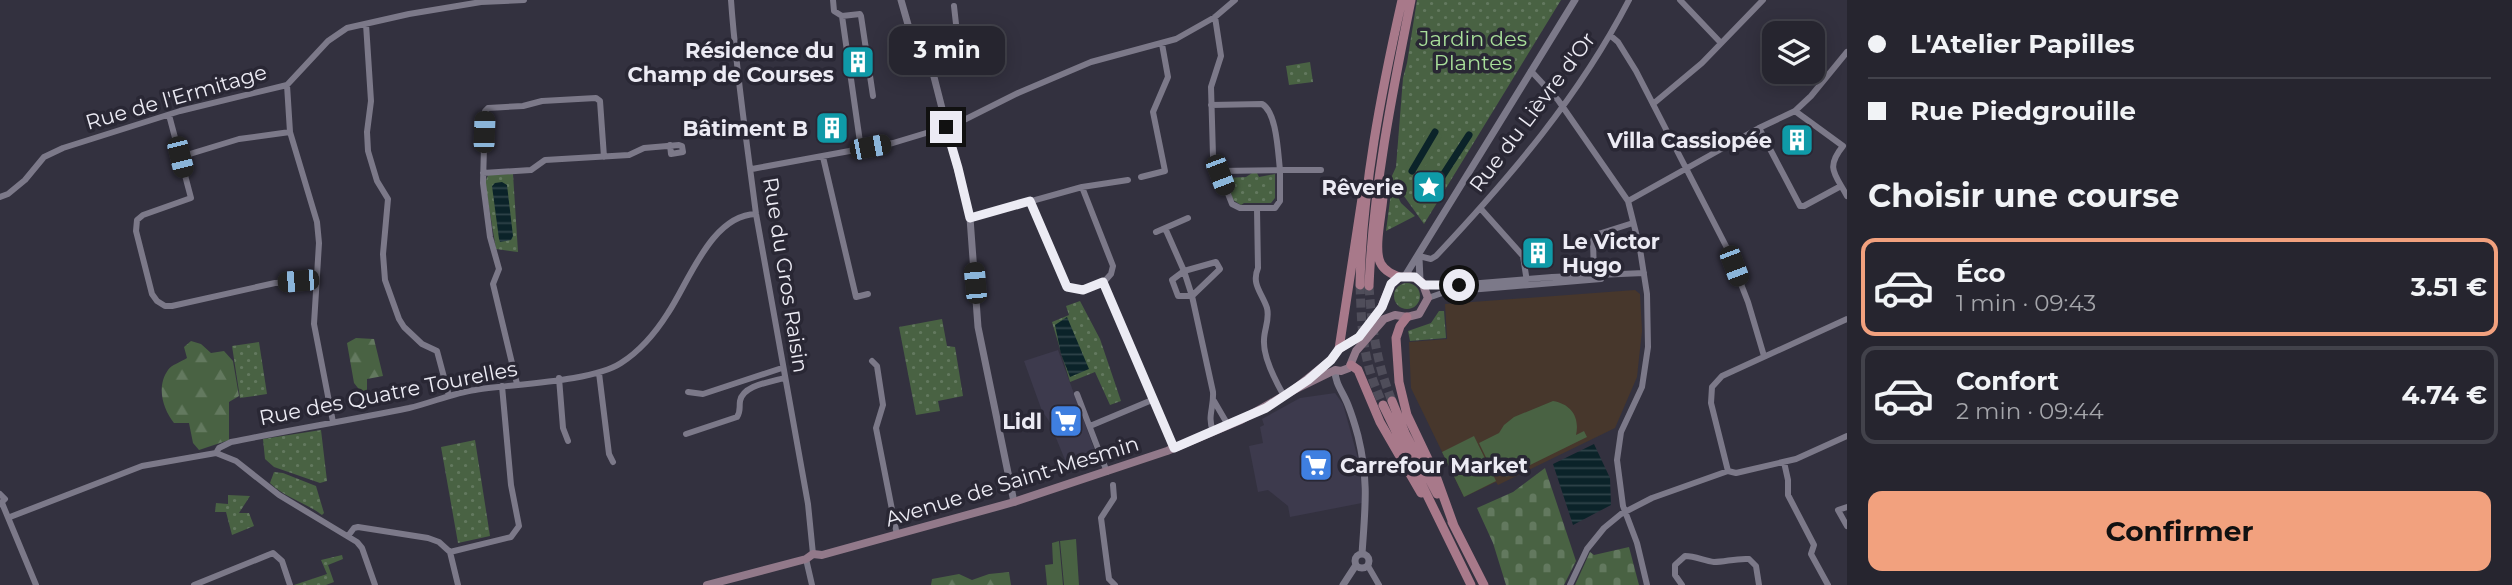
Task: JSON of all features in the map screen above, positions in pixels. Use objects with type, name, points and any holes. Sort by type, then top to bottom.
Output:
[{"type":"main road","points":[[1339,349],[1359,212],[1402,0]]},
{"type":"main road","points":[[1377,121],[1360,256],[1364,286],[1388,122],[1411,0]]},
{"type":"main road","points":[[1388,122],[1378,255],[1382,267],[1402,277],[1422,282],[1428,298],[1419,314],[1407,317],[1396,338],[1399,382],[1407,415],[1436,477],[1454,526]]},
{"type":"main road","name":"Avenue de Saint-Mesmin","points":[[1352,365],[1360,342],[1385,300],[1391,284],[1402,277]]},
{"type":"main road","name":"Avenue de Saint-Mesmin","points":[[707,585],[897,536],[1014,502],[1174,448],[1266,408],[1331,360],[1339,349],[1360,342],[1384,319],[1395,315],[1407,317]]},
{"type":"main road","points":[[1331,360],[1335,370]]},
{"type":"main road","points":[[1288,394],[1335,370],[1346,370],[1352,365],[1358,370],[1380,422],[1413,483],[1437,518]]},
{"type":"main road","points":[[1471,585],[1437,518],[1387,403],[1485,585]]},
{"type":"street","name":"Rue de l'Ermitage","points":[[0,197],[25,180],[44,157],[54,152],[169,115],[286,85],[339,32],[366,23],[481,2],[524,0]]},
{"type":"street","name":"Rue du Gros Raisin","points":[[731,0],[737,77],[752,169],[756,214],[808,504],[812,585]]},
{"type":"street","points":[[833,0],[834,11],[842,16],[861,16],[873,96]]},
{"type":"street","points":[[901,0],[909,28],[928,59],[933,73],[970,218],[978,327],[1014,502]]},
{"type":"street","points":[[752,169],[893,143],[946,127],[1091,62],[1163,44],[1188,33],[1235,0]]},
{"type":"street","points":[[1402,277],[1419,256],[1575,0]]},
{"type":"street","name":"Rue du Lièvre d'Or","points":[[1419,256],[1435,258],[1510,177],[1563,107],[1611,36],[1629,0]]},
{"type":"street","points":[[1680,0],[1721,43]]},
{"type":"street","points":[[1653,104],[1674,88],[1763,0]]},
{"type":"street","points":[[933,73],[957,65],[960,60],[954,6]]},
{"type":"street","points":[[842,16],[860,142]]},
{"type":"street","points":[[1211,105],[1262,104],[1269,109],[1278,148],[1278,206],[1237,208],[1232,204],[1213,156],[1211,105],[1211,86],[1221,56],[1214,17]]},
{"type":"street","points":[[366,23],[371,101],[367,132],[368,151],[377,181],[388,199],[383,254],[385,280],[404,327],[422,344],[437,351],[449,396]]},
{"type":"street","points":[[1611,36],[1624,52],[1653,104],[1727,248],[1748,302],[1764,356]]},
{"type":"street","points":[[1141,177],[1165,171],[1168,166],[1153,111],[1168,77],[1163,44]]},
{"type":"street","points":[[1628,201],[1759,128],[1795,111],[1847,52]]},
{"type":"street","points":[[1531,72],[1563,107],[1628,201],[1633,223],[1644,273],[1649,328],[1642,387],[1622,426],[1617,460],[1620,491],[1647,585]]},
{"type":"street","points":[[286,85],[290,132],[317,222],[319,243],[314,324],[333,422]]},
{"type":"street","points":[[517,384],[493,284],[499,269],[490,237],[483,173],[485,111],[488,108],[523,106],[542,101],[600,100],[604,157]]},
{"type":"street","points":[[1795,111],[1845,148],[1832,163],[1832,169],[1847,194]]},
{"type":"street","points":[[169,115],[191,198],[144,215],[136,223],[148,281],[157,301],[164,306],[172,306],[275,283],[316,282]]},
{"type":"street","points":[[1759,128],[1800,206],[1842,186]]},
{"type":"street","points":[[180,157],[239,139],[290,132]]},
{"type":"street","points":[[483,173],[531,170],[545,160],[629,155],[644,148],[670,145]]},
{"type":"street","points":[[823,157],[856,297],[868,294]]},
{"type":"street","points":[[1219,171],[1321,170]]},
{"type":"street","points":[[970,218],[1082,187],[1128,180]]},
{"type":"street","points":[[1030,201],[1067,287],[1083,290],[1103,282],[1114,266],[1082,187]]},
{"type":"street","points":[[1257,208],[1258,268],[1255,276],[1268,318],[1265,351],[1288,394]]},
{"type":"street","points":[[1481,209],[1523,256],[1527,282]]},
{"type":"street","name":"Rue des Quatre Tourelles","points":[[10,517],[142,466],[216,453],[231,442],[412,407],[449,396],[502,386],[599,373],[621,363],[650,338],[719,231],[742,218],[756,214]]},
{"type":"street","points":[[1156,232],[1188,218]]},
{"type":"street","points":[[1594,275],[1592,241],[1595,235],[1633,223]]},
{"type":"street","points":[[1165,228],[1192,296],[1214,401],[1228,425]]},
{"type":"street","points":[[1419,256],[1422,282],[1444,286],[1635,276],[1644,273]]},
{"type":"street","points":[[1216,262],[1220,269],[1192,296],[1178,296],[1172,280],[1184,271],[1216,262]]},
{"type":"street","points":[[1428,298],[1445,292],[1527,282],[1644,273]]},
{"type":"street","points":[[1103,282],[1174,448]]},
{"type":"street","points":[[1728,471],[1711,403],[1712,387],[1723,376],[1847,318]]},
{"type":"street","points":[[872,360],[877,366],[883,408],[876,428],[897,536]]},
{"type":"street","points":[[688,392],[703,394],[782,368]]},
{"type":"street","points":[[1335,370],[1336,383],[1347,402],[1357,432],[1366,472],[1367,495],[1362,554]]},
{"type":"street","points":[[599,373],[609,454],[613,462]]},
{"type":"street","points":[[687,433],[737,417],[741,398],[747,390],[784,378]]},
{"type":"street","points":[[559,379],[563,428],[568,441]]},
{"type":"street","points":[[450,552],[511,537],[519,526],[511,485],[502,386]]},
{"type":"street","points":[[1077,394],[1107,472]]},
{"type":"street","points":[[1090,426],[1152,400]]},
{"type":"street","points":[[1213,431],[1209,421],[1214,401]]},
{"type":"street","points":[[1570,585],[1587,549],[1604,528],[1625,511],[1651,498],[1728,471],[1735,473],[1784,462],[1809,454],[1847,436]]},
{"type":"street","points":[[216,453],[236,461],[279,495],[348,536],[362,548],[376,585]]},
{"type":"street","points":[[1784,462],[1788,480],[1787,495],[1814,545],[1811,554],[1828,585]]},
{"type":"street","points":[[1113,485],[1114,498],[1101,518],[1107,582],[1115,585]]},
{"type":"street","points":[[0,494],[5,498],[1,504],[10,517],[36,585]]},
{"type":"street","points":[[1847,507],[1838,510],[1847,526]]},
{"type":"street","points":[[348,536],[356,527],[435,540],[450,552],[458,585]]},
{"type":"street","points":[[194,585],[273,553],[282,561],[290,585]]},
{"type":"street","points":[[1343,585],[1356,565],[1356,558],[1362,554]]},
{"type":"street","points":[[1362,554],[1369,558],[1368,566],[1379,585]]},
{"type":"street","points":[[1682,585],[1675,575],[1675,565],[1685,556],[1696,556],[1713,562],[1734,558],[1749,559],[1756,566],[1759,585]]},
{"type":"street","points":[[1356,565],[1362,569],[1368,566]]},
{"type":"shaded area","points":[[502,182],[507,185],[513,236],[511,240],[500,242],[492,186]]},
{"type":"shaded area","points":[[1635,290],[1640,294],[1642,331],[1637,377],[1615,428],[1498,485],[1496,482],[1464,497],[1411,388],[1409,342],[1447,339],[1445,304]]},
{"type":"shaded area","points":[[1067,317],[1089,369],[1070,377],[1061,354],[1055,325]]},
{"type":"shaded area","points":[[1058,350],[1099,462],[1070,472],[1049,421],[1042,411],[1024,361]]},
{"type":"shaded area","points":[[1335,393],[1343,404],[1360,466],[1362,503],[1290,517],[1288,506],[1268,490],[1258,492],[1249,446],[1263,443],[1260,427],[1264,425],[1262,419],[1300,398]]},
{"type":"shaded area","points":[[1594,444],[1610,478],[1611,505],[1573,525],[1553,464]]},
{"type":"green space","name":"Jardin des Plantes","points":[[1417,0],[1561,0],[1424,224],[1391,178],[1396,167],[1403,78]]},
{"type":"green space","points":[[1310,62],[1313,82],[1289,85],[1286,66]]},
{"type":"green space","points":[[1432,124],[1442,136],[1421,174],[1406,164]]},
{"type":"green space","points":[[1257,173],[1259,177],[1275,174],[1275,198],[1271,203],[1241,205],[1233,200],[1226,178],[1246,177]]},
{"type":"green space","points":[[513,174],[518,252],[496,249],[485,183],[488,175]]},
{"type":"green space","points":[[1392,185],[1401,203],[1415,216],[1386,231]]},
{"type":"green space","points":[[1407,283],[1416,287],[1420,296],[1416,305],[1407,309],[1398,305],[1394,296],[1398,287]]},
{"type":"green space","points":[[1080,301],[1100,339],[1121,401],[1110,405],[1095,372],[1070,382],[1052,322],[1069,315],[1066,306]]},
{"type":"green space","points":[[1439,311],[1444,311],[1446,338],[1410,341],[1408,331],[1431,323]]},
{"type":"green space","points":[[942,319],[947,346],[955,347],[963,396],[938,401],[940,411],[916,415],[899,327]]},
{"type":"green space","points":[[356,338],[374,339],[383,376],[367,379],[367,390],[362,393],[354,383],[347,343]]},
{"type":"green space","points":[[191,341],[201,344],[211,353],[224,351],[233,361],[239,396],[229,402],[229,440],[199,450],[193,443],[189,423],[174,423],[162,398],[164,377],[174,365],[187,358],[184,347]]},
{"type":"green space","points":[[259,342],[267,394],[240,398],[232,346]]},
{"type":"green space","points":[[1553,401],[1565,405],[1573,412],[1577,423],[1576,435],[1584,431],[1587,437],[1506,477],[1503,471],[1517,464],[1513,463],[1494,474],[1479,443],[1499,433],[1514,417]]},
{"type":"green space","points":[[321,430],[327,481],[320,483],[274,467],[265,459],[263,439]]},
{"type":"green space","points":[[1474,436],[1496,481],[1464,497],[1442,452]]},
{"type":"green space","points":[[475,440],[490,536],[458,543],[441,447]]},
{"type":"green space","points":[[1545,468],[1576,561],[1564,585],[1506,585],[1493,543],[1477,508],[1513,492]]},
{"type":"green space","points":[[274,472],[316,486],[324,513],[322,515],[276,488],[270,483]]},
{"type":"green space","points":[[228,495],[250,496],[239,513],[249,513],[254,526],[232,535],[226,512],[215,512],[216,503],[228,504]]},
{"type":"green space","points":[[1076,539],[1079,585],[1064,585],[1060,541]]},
{"type":"green space","points":[[1059,541],[1063,585],[1047,585],[1045,565],[1053,564],[1052,543]]},
{"type":"green space","points":[[1629,547],[1639,585],[1575,585],[1590,552],[1594,555]]},
{"type":"green space","points":[[342,555],[343,559],[328,565],[334,582],[326,585],[294,585],[327,574],[321,560]]},
{"type":"green space","points":[[1009,572],[1011,585],[931,585],[932,579],[959,574],[972,580],[989,574]]},
{"type":"waterway","points":[[1412,171],[1435,132]]},
{"type":"waterway","points":[[1434,189],[1469,135]]},
{"type":"tunnel","points":[[1360,285],[1364,346],[1383,405]]},
{"type":"tunnel","points":[[1369,286],[1376,345],[1392,401]]},
{"type":"place","name":"Résidence du Champ de Courses","points":[[858,62]]},
{"type":"place","name":"Bâtiment B","points":[[832,128]]},
{"type":"place","name":"Villa Cassiopée","points":[[1797,140]]},
{"type":"place","name":"Rêverie","points":[[1429,187]]},
{"type":"place","name":"Le Victor Hugo","points":[[1538,253]]},
{"type":"place","name":"Lidl","points":[[1066,421]]},
{"type":"place","name":"Carrefour Market","points":[[1316,465]]},
{"type":"route","points":[[946,127],[970,218],[1030,201],[1067,287],[1083,290],[1103,282],[1174,448],[1266,408],[1308,380],[1331,360],[1339,349],[1359,337],[1382,307],[1388,288],[1399,277],[1415,277],[1424,285],[1459,285]]}]
